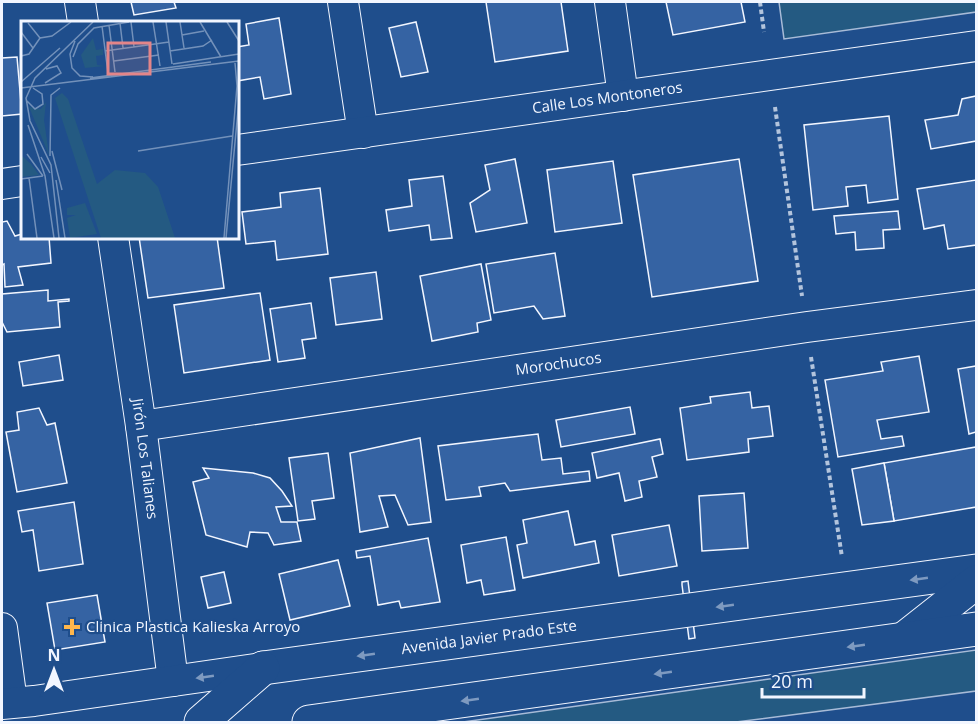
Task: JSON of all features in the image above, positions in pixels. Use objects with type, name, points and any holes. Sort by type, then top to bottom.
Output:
[{"type":"main road","name":"Avenida Javier Prado Este","points":[[263,668],[976,572]]},
{"type":"main road","points":[[904,639],[976,582]]},
{"type":"main road","points":[[309,723],[976,629]]},
{"type":"main road","points":[[201,723],[263,668]]},
{"type":"street","points":[[80,2],[83,21]]},
{"type":"street","points":[[343,2],[363,133]]},
{"type":"street","points":[[610,2],[623,96]]},
{"type":"street","name":"Calle Los Montoneros","points":[[238,150],[976,46]]},
{"type":"street","points":[[2,184],[21,181]]},
{"type":"street","name":"Jirón Los Talianes","points":[[113,238],[141,426],[173,681]]},
{"type":"street","name":"Morochucos","points":[[141,426],[807,327],[976,305]]},
{"type":"street","points":[[2,628],[7,703]]},
{"type":"street","name":"Avenida Javier Prado Este","points":[[7,703],[263,668]]},
{"type":"path","points":[[760,2],[764,33]]},
{"type":"path","points":[[773,98],[802,297]]},
{"type":"path","points":[[811,356],[842,561]]},
{"type":"shaded area","points":[[779,2],[976,2],[976,12],[784,39]]},
{"type":"shaded area","points":[[976,650],[976,691],[736,722],[463,722]]},
{"type":"building","points":[[131,2],[174,2],[176,8],[134,15]]},
{"type":"building","points":[[486,2],[561,2],[568,51],[495,62]]},
{"type":"building","points":[[666,2],[741,2],[745,22],[673,35]]},
{"type":"building","points":[[279,18],[291,94],[264,99],[260,77],[238,81],[238,47],[249,45],[246,24]]},
{"type":"building","points":[[416,22],[428,72],[401,77],[389,28]]},
{"type":"building","points":[[17,57],[21,114],[2,116],[2,58]]},
{"type":"building","points":[[976,96],[976,141],[931,149],[925,120],[958,115],[962,99]]},
{"type":"building","points":[[889,116],[898,199],[868,203],[866,185],[846,187],[848,206],[813,210],[804,125]]},
{"type":"building","points":[[515,159],[527,223],[476,232],[470,203],[490,190],[485,165]]},
{"type":"building","points":[[739,159],[758,281],[652,297],[633,175]]},
{"type":"building","points":[[613,161],[622,223],[555,232],[547,170]]},
{"type":"building","points":[[443,176],[452,238],[431,240],[429,225],[389,231],[386,210],[412,206],[409,180]]},
{"type":"building","points":[[976,180],[976,245],[948,249],[944,225],[924,229],[917,189]]},
{"type":"building","points":[[320,188],[328,254],[277,260],[275,241],[246,244],[242,212],[281,207],[280,193]]},
{"type":"building","points":[[898,211],[900,229],[883,230],[884,248],[856,250],[855,232],[836,234],[834,216]]},
{"type":"building","points":[[7,221],[15,236],[21,234],[21,238],[49,238],[51,263],[18,267],[23,285],[5,287],[4,264],[2,265],[2,222]]},
{"type":"building","points":[[139,238],[217,238],[224,288],[148,298]]},
{"type":"building","points":[[555,253],[565,316],[543,319],[534,306],[494,313],[486,264]]},
{"type":"building","points":[[481,264],[491,320],[477,323],[478,332],[432,341],[420,276]]},
{"type":"building","points":[[376,272],[382,319],[336,325],[330,278]]},
{"type":"building","points":[[48,290],[48,301],[69,299],[69,301],[58,302],[60,327],[7,332],[2,322],[2,294]]},
{"type":"building","points":[[260,293],[270,360],[184,373],[174,305]]},
{"type":"building","points":[[311,303],[316,338],[302,340],[305,358],[278,362],[270,309]]},
{"type":"building","points":[[59,355],[63,380],[23,386],[19,362]]},
{"type":"building","points":[[919,356],[929,412],[877,420],[881,439],[902,436],[904,446],[838,457],[825,380],[883,371],[881,362]]},
{"type":"building","points":[[976,366],[976,432],[969,434],[958,369]]},
{"type":"building","points":[[750,392],[752,408],[769,406],[773,436],[748,439],[749,452],[687,460],[680,408],[711,403],[710,397]]},
{"type":"building","points":[[630,407],[635,434],[561,447],[556,420]]},
{"type":"building","points":[[39,408],[47,425],[55,423],[67,483],[17,492],[6,432],[19,430],[17,412]]},
{"type":"building","points":[[538,434],[542,460],[561,458],[563,474],[589,471],[590,481],[510,491],[505,483],[479,487],[481,496],[446,500],[438,446]]},
{"type":"building","points":[[420,438],[431,522],[408,525],[395,495],[379,496],[388,527],[360,532],[350,453]]},
{"type":"building","points":[[660,439],[663,454],[652,457],[657,477],[639,481],[642,497],[625,501],[619,473],[597,478],[592,453]]},
{"type":"building","points":[[976,447],[976,507],[894,521],[884,463]]},
{"type":"building","points":[[328,453],[334,498],[312,501],[315,519],[298,521],[289,458]]},
{"type":"building","points":[[884,463],[894,521],[862,525],[852,469]]},
{"type":"building","points":[[203,468],[253,473],[270,478],[292,506],[276,507],[281,522],[297,522],[301,541],[274,545],[268,533],[250,532],[247,547],[206,535],[193,482],[209,478]]},
{"type":"building","points":[[744,493],[748,548],[702,551],[699,496]]},
{"type":"building","points":[[74,502],[83,564],[39,571],[33,530],[22,532],[18,511]]},
{"type":"building","points":[[568,511],[575,545],[595,541],[599,563],[523,578],[517,545],[527,543],[523,520]]},
{"type":"building","points":[[669,525],[677,566],[619,576],[612,535]]},
{"type":"building","points":[[506,537],[515,590],[484,595],[481,580],[467,583],[461,545]]},
{"type":"building","points":[[428,538],[440,602],[401,608],[399,601],[378,605],[370,556],[357,558],[356,551]]},
{"type":"building","points":[[338,560],[350,606],[290,620],[279,574]]},
{"type":"building","points":[[224,572],[231,603],[208,608],[201,577]]},
{"type":"building","points":[[688,581],[695,638],[689,639],[682,585],[682,582]]},
{"type":"building","points":[[97,595],[105,642],[55,650],[47,603]]},
{"type":"place","name":"Clinica Plastica Kalieska Arroyo","points":[[72,627]]}]
